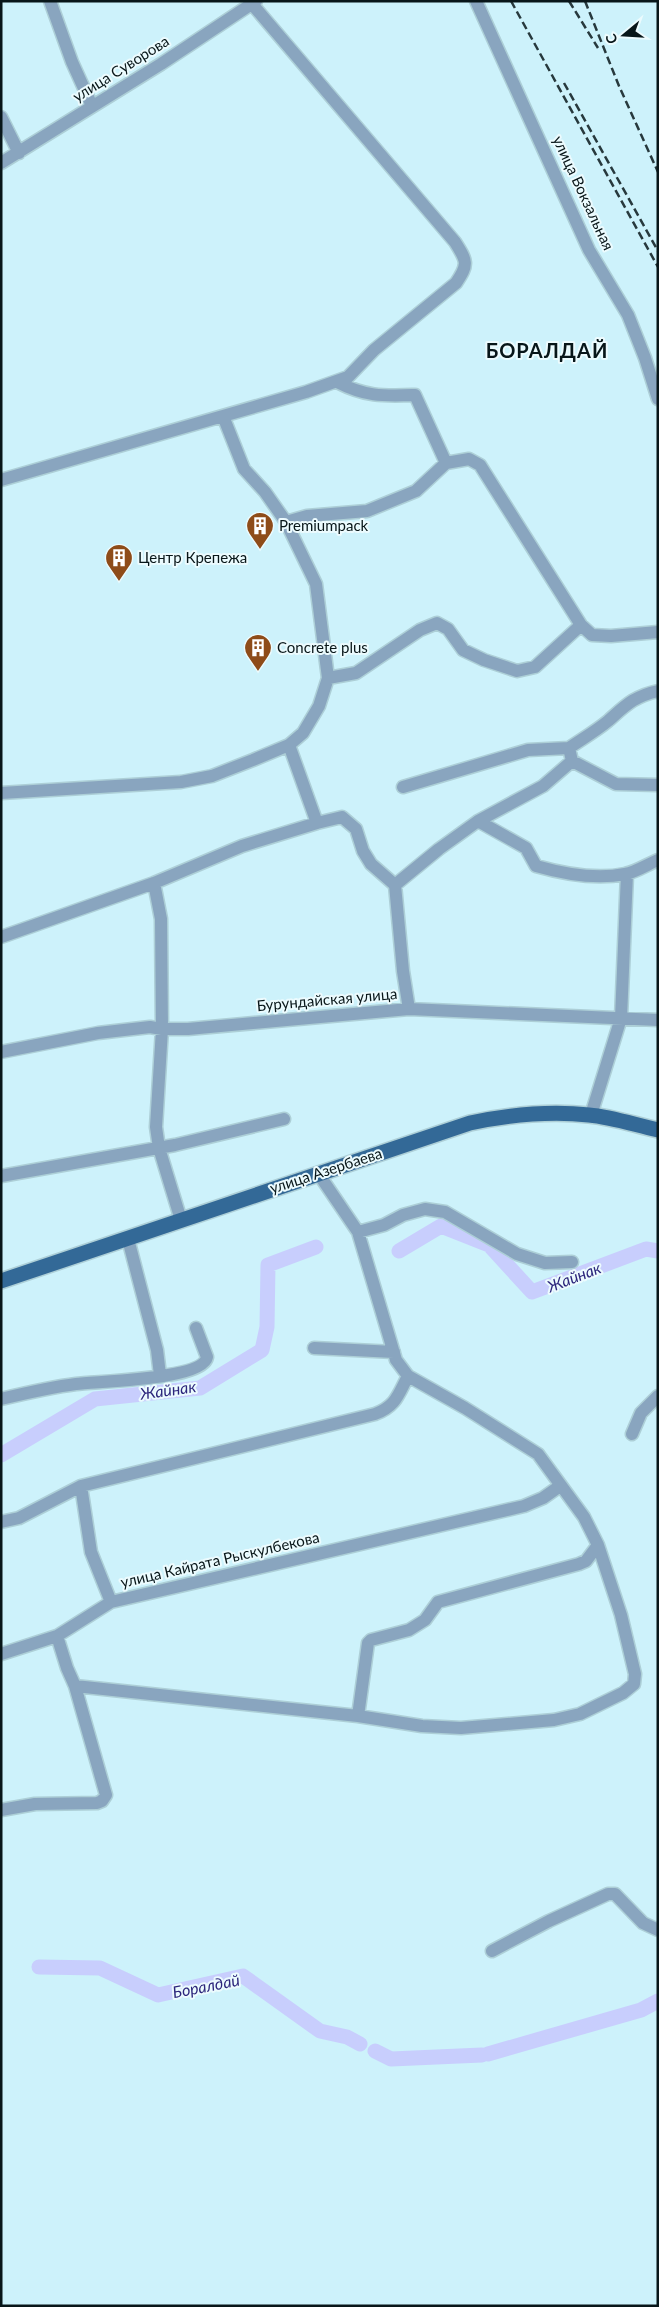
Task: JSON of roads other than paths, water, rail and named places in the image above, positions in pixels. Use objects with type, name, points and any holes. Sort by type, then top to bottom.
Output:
[{"type":"main road","name":"улица Азербаева","points":[[1,1281],[128,1239],[318,1172],[470,1123],[499,1117],[562,1113],[591,1115],[658,1130]]},
{"type":"street","points":[[50,1],[72,62],[92,106]]},
{"type":"street","name":"улица Вокзальная","points":[[476,1],[589,250],[628,315],[645,358],[658,399]]},
{"type":"street","points":[[1,480],[337,382],[348,377],[374,350],[456,283],[466,270],[465,257],[448,235],[254,3]]},
{"type":"street","name":"улица Суворова","points":[[1,163],[169,59],[254,3]]},
{"type":"street","points":[[1,117],[19,152]]},
{"type":"street","points":[[337,382],[355,392],[379,396],[415,396],[446,463]]},
{"type":"street","points":[[1,793],[181,782],[212,776],[289,745],[303,734],[319,706],[328,678],[316,584],[286,522],[265,492],[244,469],[223,416]]},
{"type":"street","points":[[286,522],[308,516],[367,511],[416,491],[446,463],[469,459],[480,465],[581,625],[592,635],[611,636],[658,632]]},
{"type":"street","points":[[328,678],[356,673],[420,630],[437,623],[448,629],[463,650],[484,660],[517,671],[535,667],[581,625]]},
{"type":"street","points":[[403,787],[528,750],[569,748],[607,722],[626,703],[648,693],[658,691]]},
{"type":"street","points":[[289,745],[317,823]]},
{"type":"street","points":[[569,748],[572,761],[616,784],[658,785]]},
{"type":"street","points":[[396,885],[439,849],[478,821],[543,786],[572,761]]},
{"type":"street","points":[[1,937],[154,883],[242,846],[342,817],[356,829],[363,851],[371,864],[396,885],[403,971],[409,1009]]},
{"type":"street","points":[[478,821],[526,848],[536,866],[557,872],[598,876],[627,874],[658,860]]},
{"type":"street","points":[[591,1115],[621,1018],[627,874]]},
{"type":"street","points":[[154,883],[160,919],[162,1029],[156,1127],[159,1148],[181,1220]]},
{"type":"street","name":"Бурундайская улица","points":[[1,1052],[98,1033],[150,1027],[188,1029],[409,1009],[658,1020]]},
{"type":"street","points":[[1,1176],[159,1148],[284,1120]]},
{"type":"street","points":[[75,1686],[358,1716],[422,1726],[461,1728],[554,1720],[580,1714],[623,1693],[634,1684],[635,1674],[621,1615],[598,1546],[584,1517],[538,1454],[465,1408],[408,1376],[401,1369],[394,1352],[358,1232],[318,1172]]},
{"type":"street","points":[[358,1232],[384,1225],[403,1215],[425,1210],[445,1212],[518,1254],[545,1263],[572,1262]]},
{"type":"street","points":[[128,1239],[157,1350],[160,1375]]},
{"type":"street","points":[[1,1399],[77,1384],[176,1374],[200,1366],[207,1360],[196,1328]]},
{"type":"street","points":[[314,1348],[394,1352]]},
{"type":"street","points":[[1,1522],[19,1518],[81,1486],[375,1414],[387,1409],[394,1402],[408,1376]]},
{"type":"street","points":[[632,1434],[641,1413],[658,1396]]},
{"type":"street","name":"улица Кайрата Рыскулбекова","points":[[81,1486],[91,1552],[111,1602],[524,1506],[543,1498],[560,1486]]},
{"type":"street","points":[[358,1716],[368,1643],[371,1640],[409,1630],[425,1620],[438,1602],[579,1564],[586,1561],[598,1546]]},
{"type":"street","points":[[1,1654],[57,1636],[111,1602]]},
{"type":"street","points":[[1,1810],[35,1804],[102,1802],[106,1794],[75,1686],[66,1668],[57,1636]]},
{"type":"street","points":[[492,1951],[549,1921],[608,1894],[615,1894],[643,1924],[658,1930]]},
{"type":"waterway","name":"Жайнак","points":[[399,1251],[441,1226],[489,1245],[532,1292],[646,1249],[658,1251]]},
{"type":"waterway","name":"Жайнак","points":[[1,1455],[95,1399],[200,1388],[262,1350],[267,1327],[268,1265],[316,1247]]},
{"type":"waterway","name":"Боралдай","points":[[39,1967],[100,1968],[158,1995],[243,1976],[320,2031],[347,2037],[360,2044]]},
{"type":"waterway","name":"Боралдай","points":[[488,2054],[641,2010],[658,2001]]},
{"type":"waterway","name":"Боралдай","points":[[375,2051],[391,2059],[482,2055]]},
{"type":"railway","points":[[511,1],[658,267]]},
{"type":"railway","points":[[569,1],[598,48]]},
{"type":"railway","points":[[585,1],[619,86],[658,172]]},
{"type":"railway","points":[[564,83],[658,251]]},
{"type":"place","name":"Premiumpack","points":[[260,550]]},
{"type":"place","name":"Центр Крепежа","points":[[119,582]]},
{"type":"place","name":"Concrete plus","points":[[258,672]]},
{"type":"district","name":"БОРАЛДАЙ","points":[[547,351]]}]
